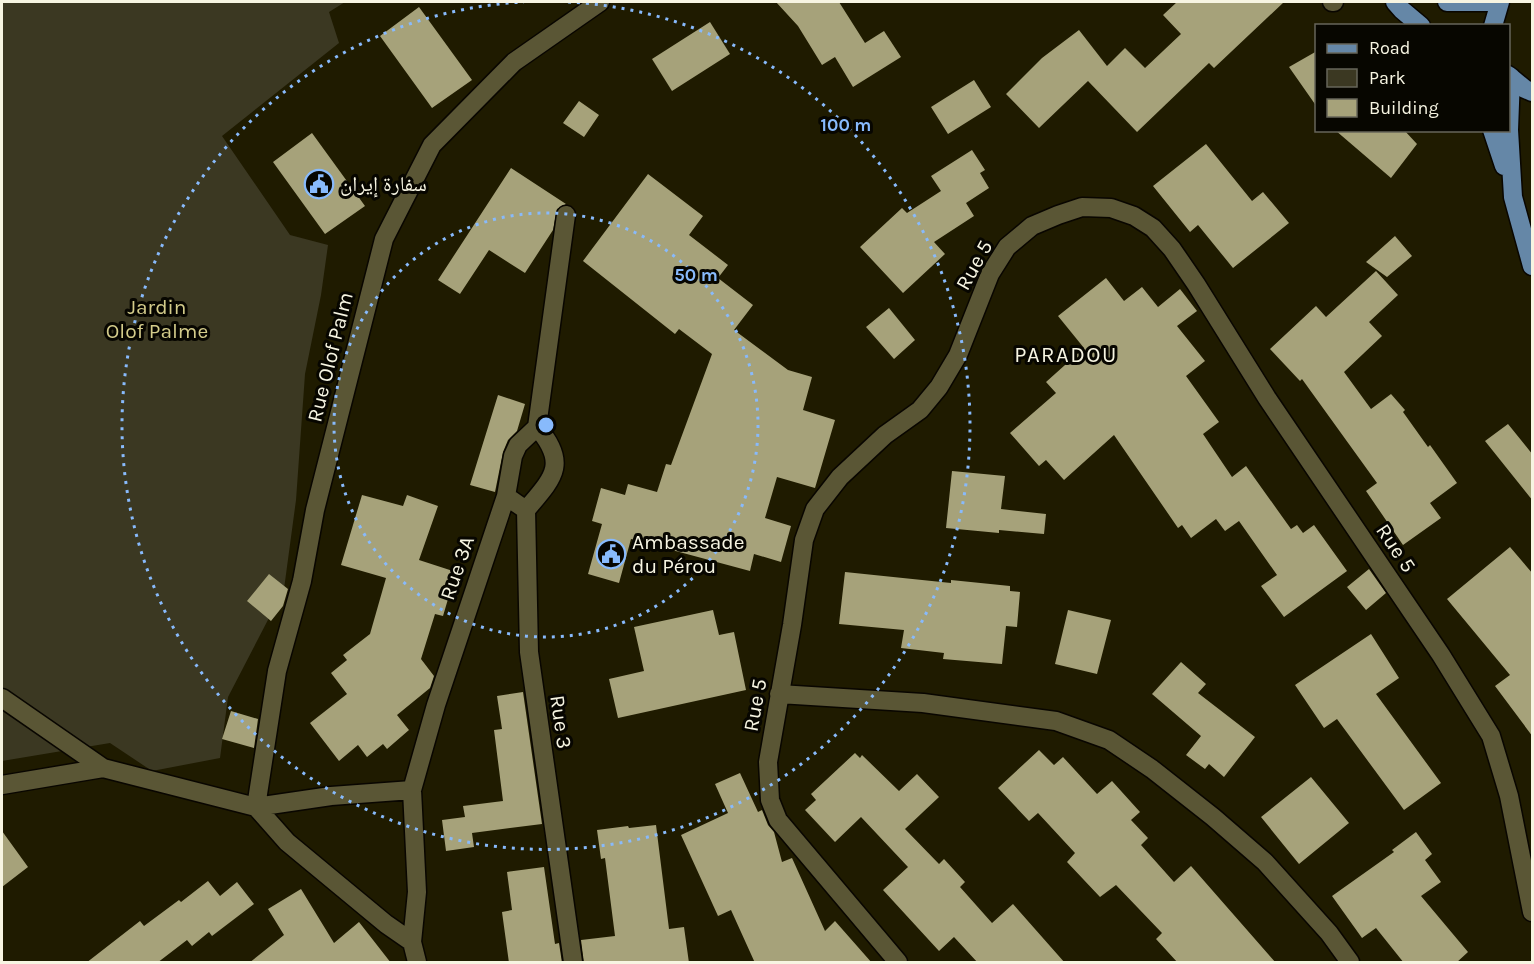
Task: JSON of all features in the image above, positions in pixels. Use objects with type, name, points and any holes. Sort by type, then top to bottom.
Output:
[{"type":"main road","points":[[1447,2],[1487,2]]},
{"type":"main road","points":[[1494,24],[1500,2]]},
{"type":"main road","points":[[1403,12],[1418,24]]},
{"type":"main road","points":[[1510,76],[1533,92]]},
{"type":"main road","points":[[1493,132],[1501,152],[1533,266]]},
{"type":"main road","points":[[1509,132],[1513,197]]},
{"type":"street","name":"Rue Olof Palm","points":[[256,807],[277,671],[302,581],[315,510],[384,239],[432,145],[514,62],[600,2]]},
{"type":"street","name":"Rue 5","points":[[898,963],[778,820],[770,800],[768,762],[804,540],[815,509],[840,477],[885,435],[920,410],[939,387],[958,356],[990,274],[1007,247],[1032,226],[1082,207],[1111,208],[1134,216],[1153,228],[1172,249],[1267,398],[1441,655],[1491,736],[1509,796],[1533,912]]},
{"type":"street","points":[[506,496],[526,510],[552,478],[555,464],[555,453],[550,441],[537,427],[566,215]]},
{"type":"street","name":"Rue 3A","points":[[417,963],[412,942],[417,892],[412,790],[443,682],[506,496],[513,456],[518,445],[537,427]]},
{"type":"street","name":"Rue 3","points":[[526,510],[529,652],[573,963]]},
{"type":"street","points":[[779,694],[956,707],[1056,722],[1109,740],[1152,769],[1265,862],[1329,933],[1350,963]]},
{"type":"street","points":[[2,698],[103,768],[256,807],[332,796],[412,790]]},
{"type":"street","points":[[2,785],[103,768]]},
{"type":"street","points":[[256,807],[287,842],[386,924],[412,942]]},
{"type":"green space","name":"Jardin Olof Palme","points":[[2,2],[345,2],[329,12],[339,43],[222,136],[290,235],[328,245],[321,295],[305,374],[296,500],[284,589],[228,697],[220,758],[152,771],[110,743],[2,761]]},
{"type":"building","points":[[776,2],[839,2],[865,43],[884,31],[901,57],[853,87],[835,57],[822,65],[798,26]]},
{"type":"building","points":[[1177,2],[1284,2],[1214,68],[1209,63],[1137,132],[1088,81],[1039,128],[1006,94],[1042,58],[1079,30],[1107,66],[1125,48],[1145,68],[1181,34],[1163,15]]},
{"type":"building","points":[[419,7],[472,80],[432,108],[380,36]]},
{"type":"building","points":[[710,22],[730,54],[672,91],[652,59]]},
{"type":"building","points":[[1315,52],[1315,104],[1289,67]]},
{"type":"building","points":[[974,80],[991,107],[948,134],[931,107]]},
{"type":"building","points":[[579,101],[599,115],[584,137],[563,123]]},
{"type":"building","points":[[1337,132],[1406,132],[1417,144],[1391,178]]},
{"type":"building","name":"سفارة إيران","points":[[312,133],[365,206],[325,234],[273,162]]},
{"type":"building","points":[[1206,144],[1252,201],[1263,192],[1289,223],[1233,268],[1198,225],[1190,232],[1153,186]]},
{"type":"building","points":[[972,150],[985,170],[980,173],[989,188],[966,203],[974,216],[934,242],[945,254],[903,293],[860,247],[902,208],[907,213],[941,191],[931,176]]},
{"type":"building","points":[[511,168],[566,204],[557,209],[553,230],[525,273],[489,250],[460,294],[438,280]]},
{"type":"building","points":[[648,174],[703,216],[689,235],[728,265],[718,278],[753,305],[734,330],[788,370],[812,377],[803,410],[835,420],[815,488],[777,477],[765,518],[791,526],[781,562],[754,554],[750,571],[631,539],[619,583],[588,574],[602,524],[592,521],[601,488],[625,495],[628,484],[657,492],[666,464],[671,465],[712,354],[679,329],[675,334],[583,261]]},
{"type":"building","points":[[1395,236],[1412,256],[1387,277],[1366,262]]},
{"type":"building","points":[[1376,271],[1398,295],[1369,322],[1382,336],[1344,372],[1371,409],[1391,394],[1405,410],[1403,412],[1428,447],[1430,445],[1457,483],[1430,503],[1441,518],[1403,545],[1366,491],[1377,483],[1302,379],[1300,381],[1270,349],[1316,306],[1326,317]]},
{"type":"building","points":[[1106,278],[1124,301],[1142,287],[1158,307],[1180,289],[1197,311],[1177,326],[1205,361],[1186,376],[1219,422],[1203,434],[1232,477],[1246,466],[1291,529],[1297,525],[1303,533],[1314,525],[1347,571],[1284,617],[1261,586],[1277,575],[1239,521],[1225,531],[1216,519],[1191,538],[1182,525],[1178,528],[1114,435],[1064,480],[1046,460],[1039,466],[1010,433],[1056,393],[1046,382],[1084,348],[1058,316]]},
{"type":"building","points":[[889,308],[915,340],[894,359],[866,327]]},
{"type":"building","points":[[498,395],[525,404],[517,431],[508,440],[503,452],[495,492],[470,485]]},
{"type":"building","points":[[1508,424],[1533,455],[1533,501],[1485,441]]},
{"type":"building","points":[[952,471],[1005,476],[1001,509],[1046,514],[1044,534],[946,528]]},
{"type":"building","points":[[362,495],[403,506],[407,495],[438,506],[419,560],[456,572],[443,616],[435,614],[421,659],[434,676],[430,688],[397,715],[409,730],[387,749],[383,744],[367,757],[358,745],[339,761],[310,723],[347,694],[331,673],[347,660],[343,655],[370,634],[386,578],[341,565]]},
{"type":"building","points":[[1510,547],[1533,574],[1533,737],[1495,686],[1510,675],[1447,599]]},
{"type":"building","points":[[1369,569],[1386,593],[1366,610],[1347,587]]},
{"type":"building","points":[[845,572],[951,583],[951,580],[1010,586],[1010,591],[1020,592],[1017,627],[1006,626],[1002,664],[943,659],[944,653],[901,648],[904,630],[839,624]]},
{"type":"building","points":[[269,574],[288,589],[283,606],[271,621],[247,601]]},
{"type":"building","points":[[713,610],[719,635],[734,632],[746,690],[618,718],[609,679],[644,671],[634,627]]},
{"type":"building","points":[[1068,610],[1111,620],[1097,674],[1055,664]]},
{"type":"building","points":[[1371,634],[1399,678],[1376,694],[1441,783],[1404,810],[1337,719],[1324,728],[1295,685]]},
{"type":"building","points":[[1181,662],[1206,684],[1198,693],[1255,737],[1224,777],[1209,764],[1205,769],[1186,755],[1201,736],[1152,694]]},
{"type":"building","points":[[523,692],[542,824],[472,833],[474,847],[446,851],[442,820],[465,817],[463,806],[503,801],[494,730],[502,729],[497,696]]},
{"type":"building","points":[[231,711],[258,719],[254,748],[222,739]]},
{"type":"building","points":[[1039,750],[1054,765],[1063,757],[1097,794],[1112,781],[1140,812],[1131,820],[1148,838],[1141,845],[1174,882],[1191,866],[1276,963],[1178,963],[1156,939],[1162,933],[1116,885],[1100,897],[1067,862],[1075,853],[1038,813],[1029,821],[998,788]]},
{"type":"building","points":[[855,753],[860,758],[862,755],[899,791],[917,774],[939,797],[905,829],[939,864],[944,859],[965,882],[960,887],[992,923],[1013,904],[1065,963],[978,963],[954,937],[939,951],[883,890],[908,867],[861,817],[835,842],[805,810],[816,800],[811,794]]},
{"type":"building","points":[[740,773],[758,812],[762,810],[768,825],[774,832],[782,862],[792,858],[825,931],[835,921],[872,963],[755,963],[731,910],[718,916],[681,835],[728,813],[715,784]]},
{"type":"building","points":[[1311,777],[1349,823],[1299,864],[1261,817]]},
{"type":"building","points":[[656,825],[669,929],[684,927],[689,963],[584,963],[581,940],[615,936],[605,858],[601,859],[597,830]]},
{"type":"building","points":[[2,831],[28,867],[2,887]]},
{"type":"building","points":[[1416,832],[1432,854],[1425,860],[1441,882],[1421,896],[1468,952],[1456,963],[1404,963],[1376,928],[1362,938],[1332,896],[1394,852],[1392,850]]},
{"type":"building","points":[[544,867],[555,944],[559,943],[562,963],[509,963],[502,912],[512,910],[507,872]]},
{"type":"building","points":[[208,881],[220,896],[237,882],[254,904],[212,936],[209,932],[192,946],[187,940],[157,963],[86,963],[140,921],[144,926]]},
{"type":"building","points":[[301,889],[334,943],[359,922],[391,963],[249,963],[284,935],[268,909]]},
{"type":"place","name":"سفارة إيران","points":[[319,184]]},
{"type":"place","name":"Ambassade du Pérou","points":[[611,554]]},
{"type":"district","name":"PARADOU","points":[[1066,355]]}]
